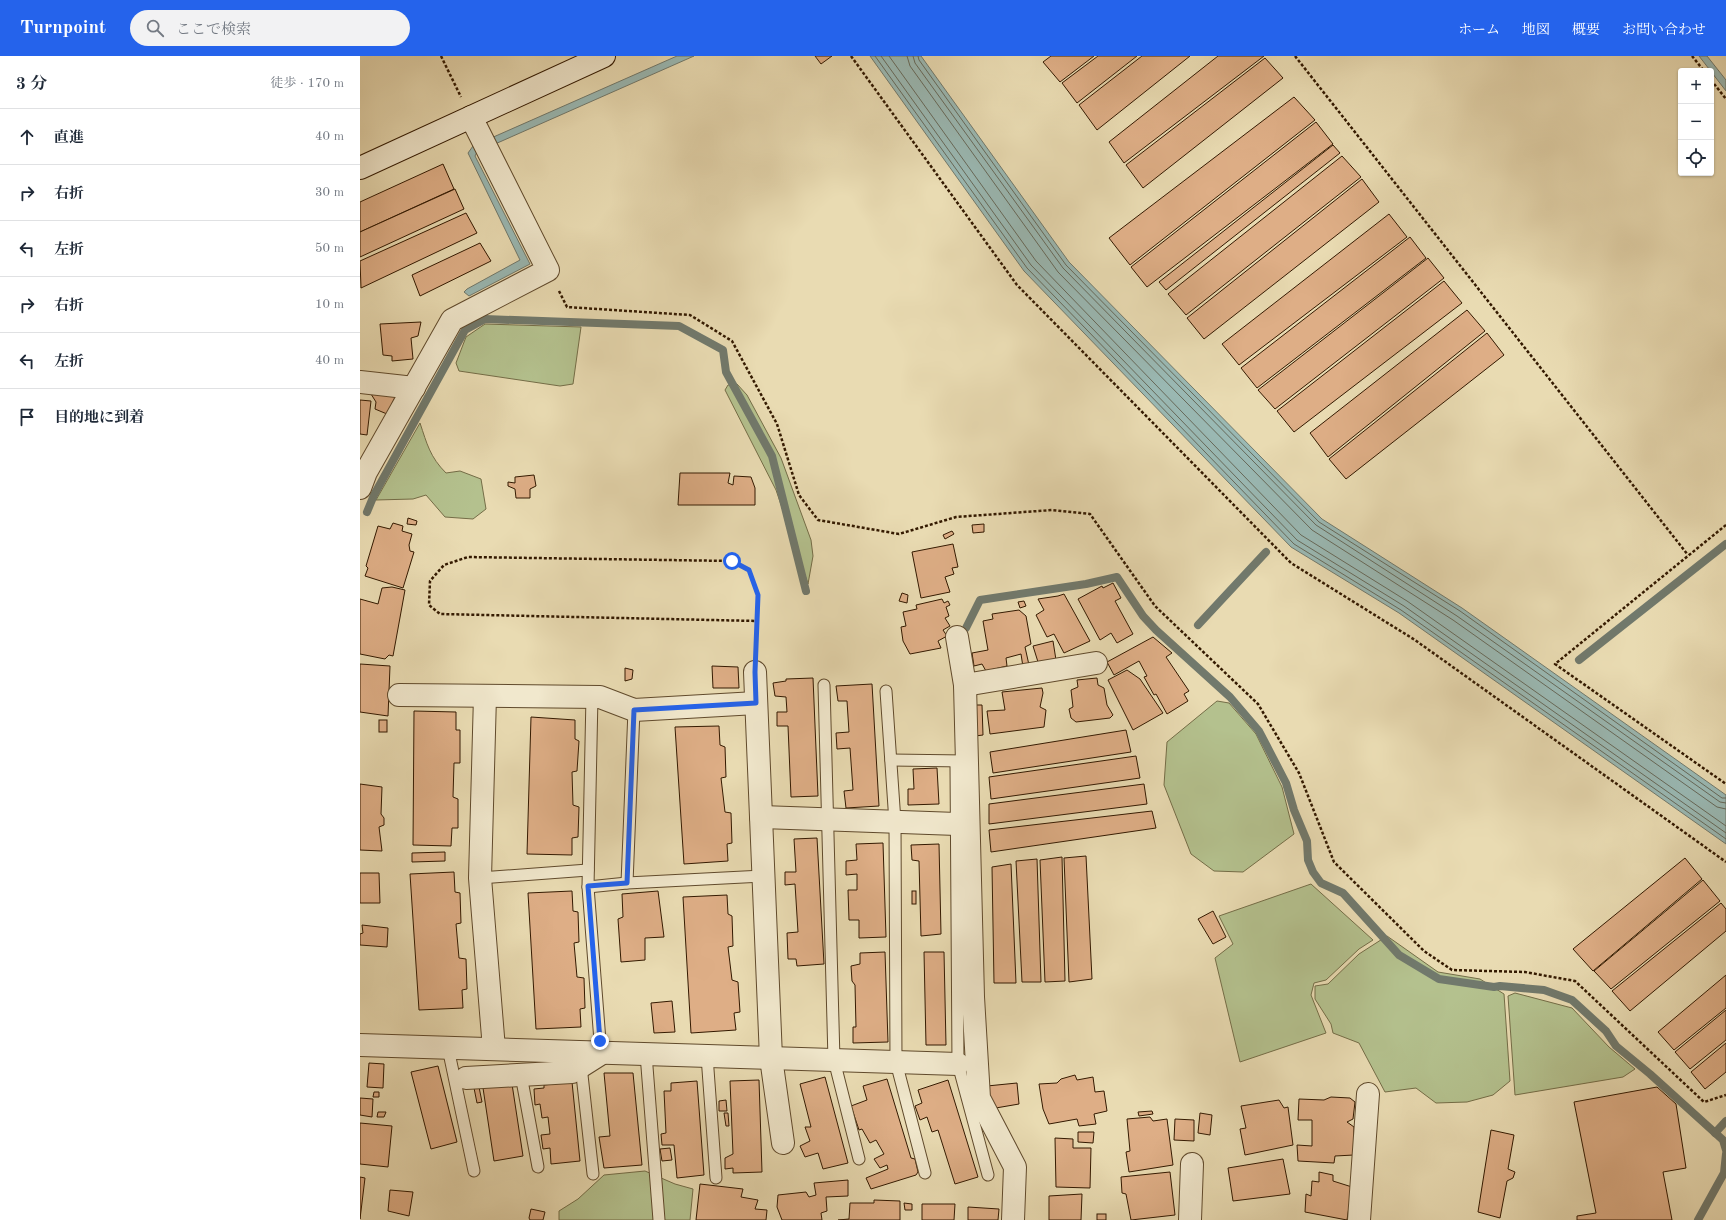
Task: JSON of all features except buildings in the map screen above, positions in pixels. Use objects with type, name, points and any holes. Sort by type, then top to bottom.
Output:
[{"type":"street","points":[[360,168],[604,56]]},
{"type":"street","points":[[360,488],[366,472],[452,320],[548,270],[472,117]]},
{"type":"street","points":[[360,382],[414,388]]},
{"type":"street","points":[[957,637],[965,685],[962,761],[979,1098],[1015,1167],[1013,1220]]},
{"type":"street","points":[[965,685],[1096,663]]},
{"type":"street","points":[[755,672],[771,1058],[783,1143]]},
{"type":"street","points":[[399,695],[592,696],[600,697],[634,710],[756,703]]},
{"type":"street","points":[[485,696],[480,878],[494,1049]]},
{"type":"street","points":[[761,817],[957,824]]},
{"type":"street","points":[[360,1045],[494,1049],[601,1047],[646,1054],[958,1064]]},
{"type":"street","points":[[466,1078],[572,1072],[581,1066],[601,1047]]},
{"type":"street","points":[[1358,1220],[1368,1094]]},
{"type":"street","points":[[968,1102],[1014,1187]]},
{"type":"street","points":[[1190,1220],[1192,1164]]},
{"type":"lane","points":[[824,685],[834,1060],[859,1160]]},
{"type":"lane","points":[[886,691],[896,822],[896,1062],[925,1173]]},
{"type":"lane","points":[[592,696],[588,886],[601,1047]]},
{"type":"lane","points":[[627,883],[634,710]]},
{"type":"lane","points":[[891,760],[962,761],[957,824],[958,1064],[988,1175]]},
{"type":"lane","points":[[480,878],[588,870]]},
{"type":"lane","points":[[588,886],[763,876]]},
{"type":"lane","points":[[448,1048],[474,1171]]},
{"type":"lane","points":[[646,1054],[659,1220]]},
{"type":"lane","points":[[707,1056],[716,1178]]},
{"type":"lane","points":[[581,1066],[593,1174]]},
{"type":"lane","points":[[521,1075],[538,1167]]},
{"type":"path","points":[[441,56],[472,117]]},
{"type":"path","points":[[852,56],[1017,285],[1291,563],[1415,640],[1726,862]]},
{"type":"path","points":[[1295,56],[1688,555]]},
{"type":"path","points":[[1692,56],[1702,68]]},
{"type":"path","points":[[1714,84],[1726,99]]},
{"type":"path","points":[[548,270],[568,307],[690,315],[732,341],[777,424],[799,495],[818,520],[899,534],[956,517],[1052,510],[1090,514],[1154,606],[1258,704],[1299,773],[1334,862],[1424,951],[1452,970],[1525,972],[1575,982],[1704,1102],[1726,1096]]},
{"type":"path","points":[[1726,525],[1555,664],[1726,784]]},
{"type":"path","points":[[755,672],[757,621],[758,595],[749,570],[732,561],[468,557],[444,565],[430,581],[429,605],[440,614],[757,621]]},
{"type":"green space","points":[[485,324],[581,327],[573,384],[560,386],[459,371],[456,363],[466,337]]},
{"type":"green space","points":[[737,384],[747,395],[781,458],[811,540],[813,556],[808,584],[776,490],[725,390],[728,385]]},
{"type":"green space","points":[[420,423],[433,456],[446,473],[460,471],[481,479],[486,509],[473,519],[445,517],[426,495],[413,499],[376,500]]},
{"type":"green space","points":[[1217,701],[1229,703],[1256,734],[1282,787],[1294,834],[1243,872],[1214,871],[1191,854],[1164,785],[1167,742]]},
{"type":"green space","points":[[1311,884],[1373,940],[1359,949],[1326,980],[1314,983],[1311,995],[1326,1033],[1240,1062],[1215,958],[1233,944],[1219,916]]},
{"type":"green space","points":[[1387,936],[1438,972],[1480,979],[1504,994],[1510,1081],[1493,1095],[1467,1102],[1436,1103],[1416,1088],[1385,1092],[1359,1043],[1333,1033],[1331,1024],[1315,999],[1315,986],[1328,984],[1359,954]]},
{"type":"green space","points":[[1515,993],[1572,1008],[1609,1047],[1635,1069],[1623,1077],[1515,1095],[1508,996]]},
{"type":"green space","points":[[645,1171],[675,1184],[693,1189],[690,1220],[559,1220],[559,1211],[578,1199],[604,1175]]},
{"type":"water","points":[[677,56],[694,56],[477,152],[475,156],[530,264],[469,296],[464,292],[520,260],[468,153],[473,146]]},
{"type":"water","points":[[870,56],[921,56],[1069,262],[1322,519],[1462,608],[1726,795],[1726,844],[1399,613],[1291,547],[1024,271]]},
{"type":"water","points":[[1699,56],[1707,56],[1726,80],[1726,91],[1714,75],[1714,68],[1708,68]]},
{"type":"waterway","points":[[367,512],[374,495],[465,330],[485,319],[679,326],[723,350],[726,372],[772,456],[806,591]]},
{"type":"waterway","points":[[1579,660],[1726,544]]},
{"type":"waterway","points":[[1198,625],[1266,552]]},
{"type":"waterway","points":[[966,628],[980,600],[1086,584],[1117,577],[1143,616],[1156,630],[1230,697],[1259,731],[1286,783],[1294,810],[1307,841],[1308,860],[1313,872],[1321,883],[1343,893],[1399,955],[1439,979],[1494,987],[1500,986],[1544,990],[1572,1000],[1606,1031],[1616,1046],[1650,1074],[1723,1140],[1726,1150]]},
{"type":"waterway","points":[[1715,1133],[1726,1121]]},
{"type":"waterway","points":[[1698,1220],[1724,1173],[1726,1154]]},
{"type":"route","points":[[600,1041],[588,886],[627,883],[634,710],[756,703],[755,672],[758,595],[749,570],[732,561]]}]
